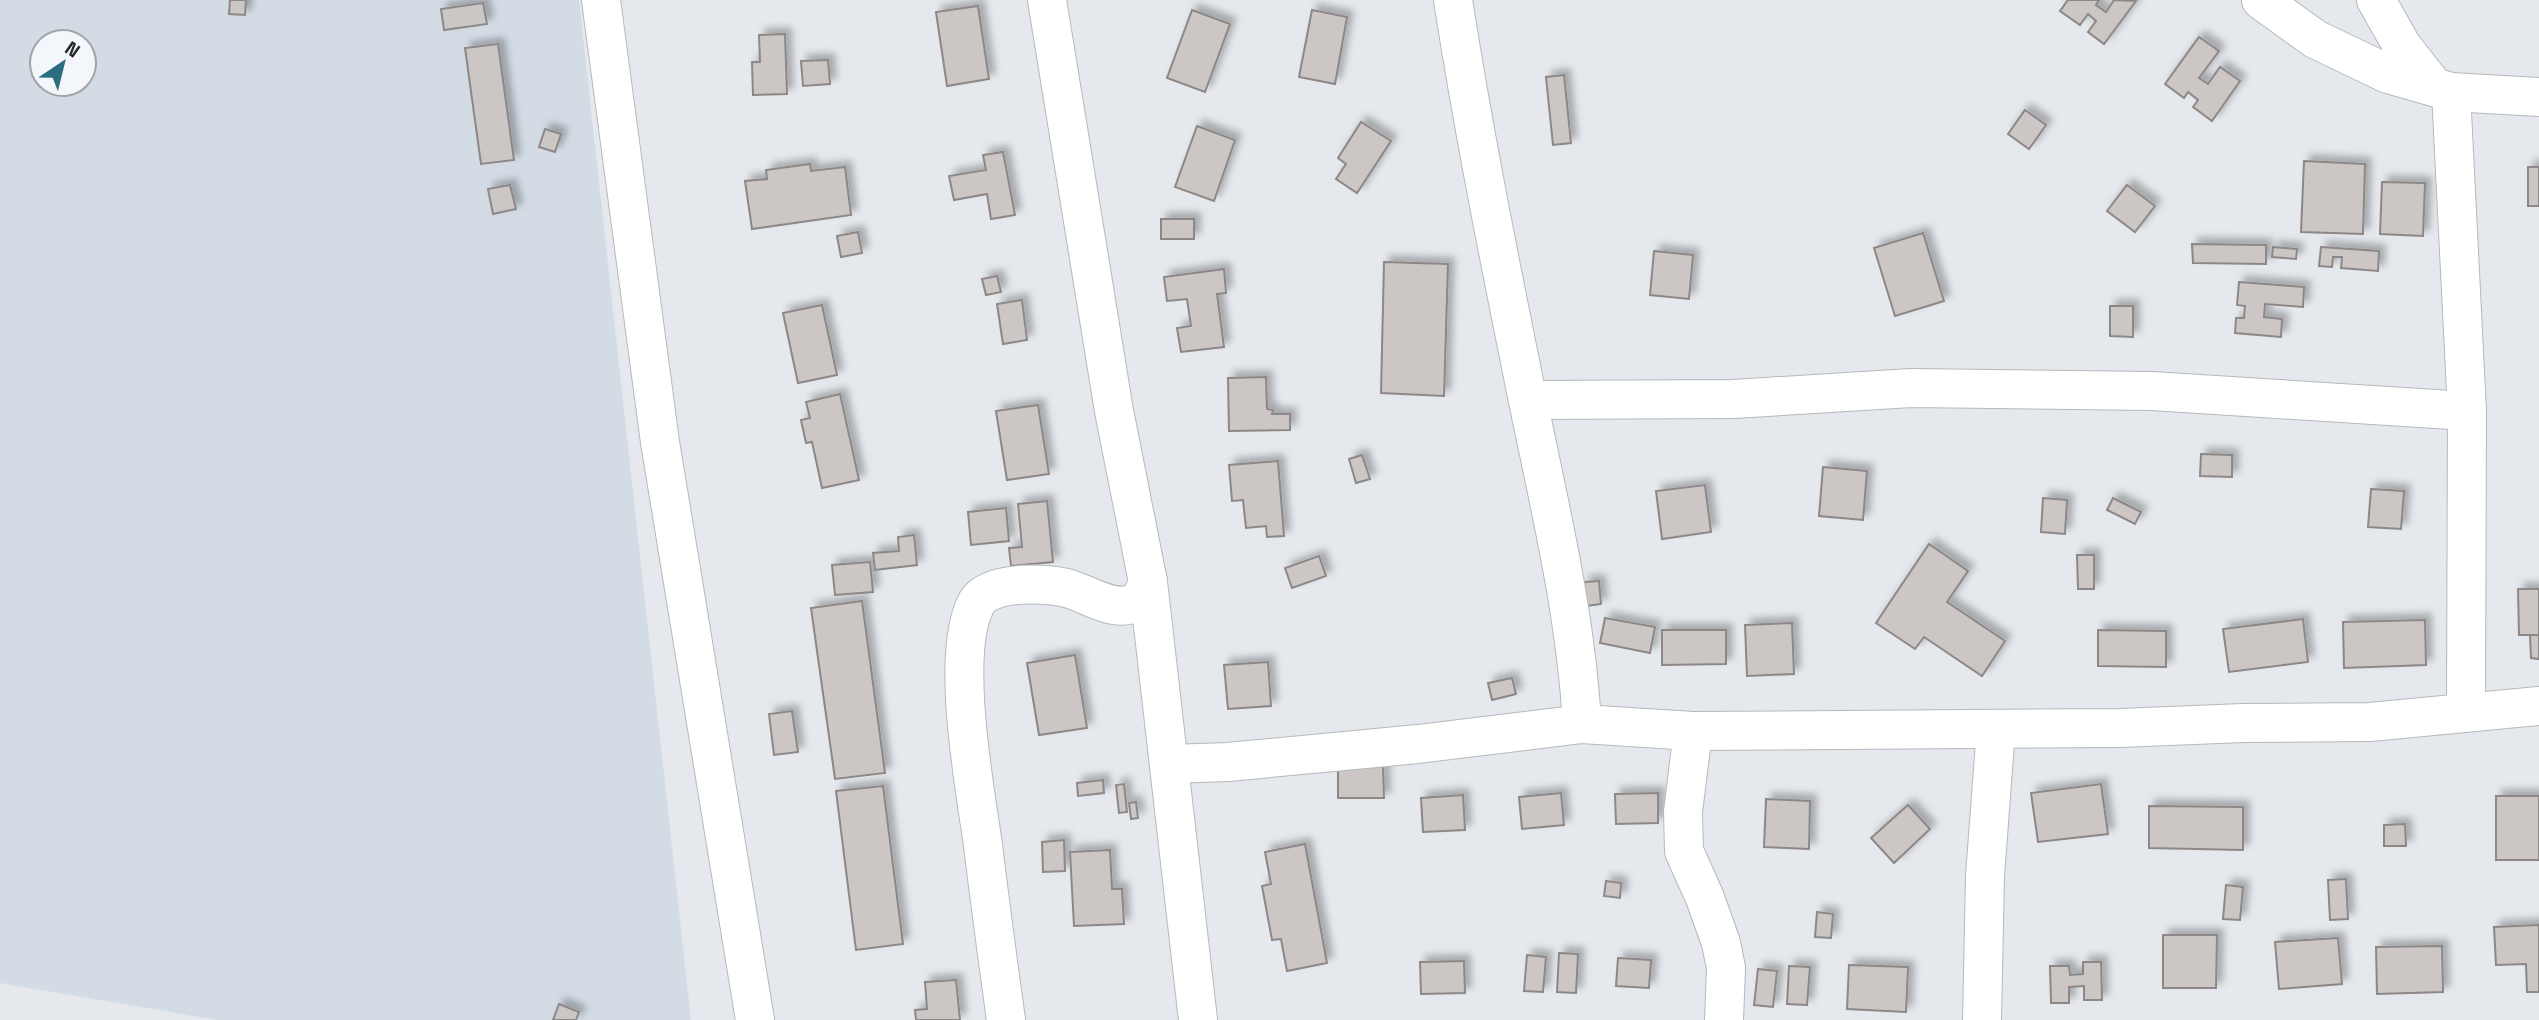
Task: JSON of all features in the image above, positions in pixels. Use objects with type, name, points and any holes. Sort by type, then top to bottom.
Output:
[{"type":"street","points":[[601,0],[660,442],[755,1020]]},
{"type":"street","points":[[1047,0],[1114,411],[1147,582],[1198,1020]]},
{"type":"street","points":[[1453,0],[1466,88],[1558,545],[1578,668],[1582,724]]},
{"type":"street","points":[[2261,0],[2315,38],[2388,74],[2442,89],[2539,97]]},
{"type":"street","points":[[2376,0],[2402,46],[2442,89],[2467,411],[2466,711]]},
{"type":"street","points":[[1528,400],[1733,399],[1911,388],[2152,391],[2467,411]]},
{"type":"street","points":[[1006,1020],[968,741],[965,668],[973,612],[977,602],[987,592],[1015,586],[1059,586],[1115,605],[1131,604],[1141,599],[1147,582]]},
{"type":"street","points":[[1170,764],[1228,762],[1582,724],[1693,731],[2370,722],[2539,706]]},
{"type":"street","points":[[1982,1020],[1985,876],[1996,729]]},
{"type":"street","points":[[1693,731],[1683,812],[1684,851],[1721,943],[1726,968],[1724,1020]]},
{"type":"shaded area","points":[[0,0],[579,0],[691,1020],[217,1020],[0,983]]},
{"type":"building","points":[[230,0],[246,0],[245,15],[229,14]]},
{"type":"building","points":[[2068,0],[2099,0],[2096,5],[2106,12],[2114,0],[2136,1],[2104,44],[2088,32],[2096,21],[2088,14],[2080,25],[2060,11]]},
{"type":"building","points":[[483,3],[487,24],[444,30],[441,9]]},
{"type":"building","points":[[978,6],[989,79],[947,86],[936,12]]},
{"type":"building","points":[[1192,10],[1230,24],[1205,92],[1167,78]]},
{"type":"building","points":[[1312,10],[1347,17],[1335,84],[1299,77]]},
{"type":"building","points":[[785,34],[787,94],[753,95],[752,62],[760,62],[759,35]]},
{"type":"building","points":[[2199,37],[2219,51],[2199,78],[2208,84],[2220,67],[2240,81],[2212,121],[2193,107],[2198,100],[2188,92],[2184,98],[2165,84]]},
{"type":"building","points":[[498,44],[514,160],[481,164],[465,48]]},
{"type":"building","points":[[828,60],[830,84],[803,86],[801,61]]},
{"type":"building","points":[[1564,75],[1571,143],[1553,145],[1546,77]]},
{"type":"building","points":[[2025,110],[2046,125],[2029,149],[2008,134]]},
{"type":"building","points":[[1361,122],[1391,141],[1357,193],[1336,179],[1346,164],[1338,158]]},
{"type":"building","points":[[1197,126],[1235,140],[1214,201],[1175,187]]},
{"type":"building","points":[[545,129],[561,134],[555,152],[539,147]]},
{"type":"building","points":[[1003,152],[1015,215],[991,219],[987,194],[954,200],[949,176],[986,170],[983,155]]},
{"type":"building","points":[[2304,161],[2365,164],[2363,234],[2301,232]]},
{"type":"building","points":[[810,164],[811,171],[845,167],[851,215],[752,229],[745,181],[767,179],[766,170]]},
{"type":"building","points":[[2528,167],[2539,167],[2539,206],[2528,206]]},
{"type":"building","points":[[2382,182],[2425,183],[2423,236],[2380,234]]},
{"type":"building","points":[[510,185],[516,209],[493,214],[488,189]]},
{"type":"building","points":[[2127,185],[2155,206],[2135,232],[2107,211]]},
{"type":"building","points":[[1161,219],[1194,219],[1194,239],[1161,239]]},
{"type":"building","points":[[858,232],[862,253],[841,257],[837,236]]},
{"type":"building","points":[[1923,233],[1944,301],[1895,316],[1874,248]]},
{"type":"building","points":[[2192,244],[2266,245],[2266,264],[2193,263]]},
{"type":"building","points":[[2273,247],[2297,249],[2296,259],[2272,257]]},
{"type":"building","points":[[2321,247],[2379,251],[2378,271],[2341,268],[2342,257],[2333,257],[2332,267],[2319,266]]},
{"type":"building","points":[[1654,251],[1693,255],[1689,299],[1650,295]]},
{"type":"building","points":[[1384,262],[1448,264],[1444,396],[1381,393]]},
{"type":"building","points":[[1224,269],[1226,293],[1217,294],[1224,347],[1181,352],[1177,328],[1191,326],[1187,299],[1167,301],[1164,277]]},
{"type":"building","points":[[997,276],[1001,292],[986,295],[982,279]]},
{"type":"building","points":[[2239,282],[2304,287],[2303,307],[2265,304],[2264,317],[2282,319],[2281,337],[2235,333],[2236,318],[2244,318],[2245,306],[2237,305]]},
{"type":"building","points":[[1022,300],[1027,340],[1003,344],[997,304]]},
{"type":"building","points":[[822,305],[837,375],[798,383],[783,313]]},
{"type":"building","points":[[2110,306],[2133,306],[2133,337],[2110,336]]},
{"type":"building","points":[[1266,377],[1267,409],[1273,410],[1272,414],[1290,414],[1290,430],[1229,431],[1228,378]]},
{"type":"building","points":[[840,394],[859,480],[822,488],[812,442],[806,443],[801,420],[810,418],[806,402]]},
{"type":"building","points":[[1038,405],[1049,474],[1007,480],[996,411]]},
{"type":"building","points":[[2201,454],[2232,455],[2232,477],[2200,476]]},
{"type":"building","points":[[1362,455],[1370,479],[1356,483],[1349,459]]},
{"type":"building","points":[[1278,461],[1284,536],[1267,537],[1266,526],[1246,528],[1243,500],[1232,501],[1229,465]]},
{"type":"building","points":[[1823,467],[1867,471],[1863,520],[1819,516]]},
{"type":"building","points":[[1705,485],[1711,532],[1662,539],[1656,491]]},
{"type":"building","points":[[2371,489],[2404,491],[2401,529],[2368,527]]},
{"type":"building","points":[[2043,498],[2067,500],[2065,534],[2041,532]]},
{"type":"building","points":[[2113,498],[2141,512],[2135,524],[2107,510]]},
{"type":"building","points":[[1047,501],[1053,562],[1011,566],[1009,548],[1022,547],[1018,504]]},
{"type":"building","points":[[1006,508],[1009,541],[971,545],[968,512]]},
{"type":"building","points":[[914,535],[917,565],[875,570],[873,553],[899,551],[898,537]]},
{"type":"building","points":[[1929,544],[1968,571],[1947,602],[2005,641],[1982,676],[1924,637],[1915,649],[1876,623]]},
{"type":"building","points":[[2077,555],[2094,555],[2094,589],[2078,589]]},
{"type":"building","points":[[1319,556],[1326,576],[1292,588],[1285,568]]},
{"type":"building","points":[[870,562],[873,592],[835,595],[832,565]]},
{"type":"building","points":[[1599,581],[1601,604],[1586,606],[1584,582]]},
{"type":"building","points":[[2518,589],[2539,589],[2539,635],[2519,635]]},
{"type":"building","points":[[862,601],[885,773],[835,779],[811,608]]},
{"type":"building","points":[[1605,618],[1655,627],[1650,653],[1600,643]]},
{"type":"building","points":[[2303,619],[2308,662],[2229,672],[2223,629]]},
{"type":"building","points":[[2425,620],[2426,665],[2344,668],[2343,622]]},
{"type":"building","points":[[1792,623],[1794,674],[1747,676],[1745,625]]},
{"type":"building","points":[[1662,630],[1726,630],[1726,664],[1662,665]]},
{"type":"building","points":[[2098,630],[2166,631],[2166,667],[2098,666]]},
{"type":"building","points":[[2530,635],[2539,635],[2539,659],[2531,658]]},
{"type":"building","points":[[1075,655],[1087,728],[1039,735],[1027,663]]},
{"type":"building","points":[[1268,662],[1271,706],[1228,709],[1224,665]]},
{"type":"building","points":[[1512,678],[1516,694],[1492,700],[1488,683]]},
{"type":"building","points":[[792,711],[798,752],[774,755],[769,714]]},
{"type":"building","points":[[1383,766],[1384,798],[1338,798],[1338,767]]},
{"type":"building","points":[[1103,780],[1104,793],[1078,796],[1077,783]]},
{"type":"building","points":[[1124,784],[1127,812],[1119,813],[1116,785]]},
{"type":"building","points":[[2101,784],[2108,834],[2038,842],[2031,793]]},
{"type":"building","points":[[883,786],[903,944],[856,950],[836,791]]},
{"type":"building","points":[[1561,793],[1564,825],[1522,829],[1519,797]]},
{"type":"building","points":[[1658,793],[1658,823],[1616,824],[1615,794]]},
{"type":"building","points":[[1463,795],[1465,830],[1423,832],[1421,798]]},
{"type":"building","points":[[2496,796],[2539,796],[2539,860],[2496,860]]},
{"type":"building","points":[[1766,799],[1810,801],[1809,849],[1764,847]]},
{"type":"building","points":[[1136,802],[1138,818],[1131,819],[1129,803]]},
{"type":"building","points":[[1908,805],[1930,829],[1894,863],[1871,838]]},
{"type":"building","points":[[2149,806],[2243,807],[2243,850],[2149,848]]},
{"type":"building","points":[[2405,824],[2406,846],[2384,846],[2384,825]]},
{"type":"building","points":[[1064,840],[1065,871],[1043,872],[1042,842]]},
{"type":"building","points":[[1305,844],[1327,963],[1287,971],[1281,939],[1272,940],[1262,886],[1271,884],[1265,852]]},
{"type":"building","points":[[1110,850],[1112,889],[1122,889],[1124,924],[1074,926],[1070,852]]},
{"type":"building","points":[[2346,879],[2348,919],[2330,920],[2328,880]]},
{"type":"building","points":[[1606,881],[1621,883],[1620,898],[1604,896]]},
{"type":"building","points":[[2226,885],[2243,887],[2240,920],[2223,919]]},
{"type":"building","points":[[1817,912],[1833,914],[1831,938],[1815,937]]},
{"type":"building","points":[[2539,925],[2539,992],[2527,992],[2526,964],[2496,965],[2494,927]]},
{"type":"building","points":[[2163,935],[2217,935],[2216,988],[2163,988]]},
{"type":"building","points":[[2338,938],[2342,984],[2279,989],[2275,942]]},
{"type":"building","points":[[2442,946],[2443,992],[2377,994],[2376,947]]},
{"type":"building","points":[[1559,953],[1578,954],[1576,993],[1557,992]]},
{"type":"building","points":[[1527,955],[1546,957],[1543,992],[1524,991]]},
{"type":"building","points":[[1618,958],[1651,960],[1649,988],[1616,986]]},
{"type":"building","points":[[1464,961],[1465,993],[1421,994],[1420,962]]},
{"type":"building","points":[[2083,962],[2101,962],[2102,1000],[2084,1000],[2084,986],[2069,987],[2069,1003],[2051,1003],[2050,966],[2069,966],[2070,975],[2083,974]]},
{"type":"building","points":[[1849,965],[1908,967],[1906,1012],[1847,1009]]},
{"type":"building","points":[[1789,966],[1810,967],[1807,1005],[1787,1004]]},
{"type":"building","points":[[1758,969],[1777,971],[1773,1007],[1754,1005]]},
{"type":"building","points":[[956,980],[960,1020],[916,1020],[915,1010],[927,1009],[925,982]]},
{"type":"building","points":[[559,1004],[579,1012],[576,1020],[553,1020]]}]
